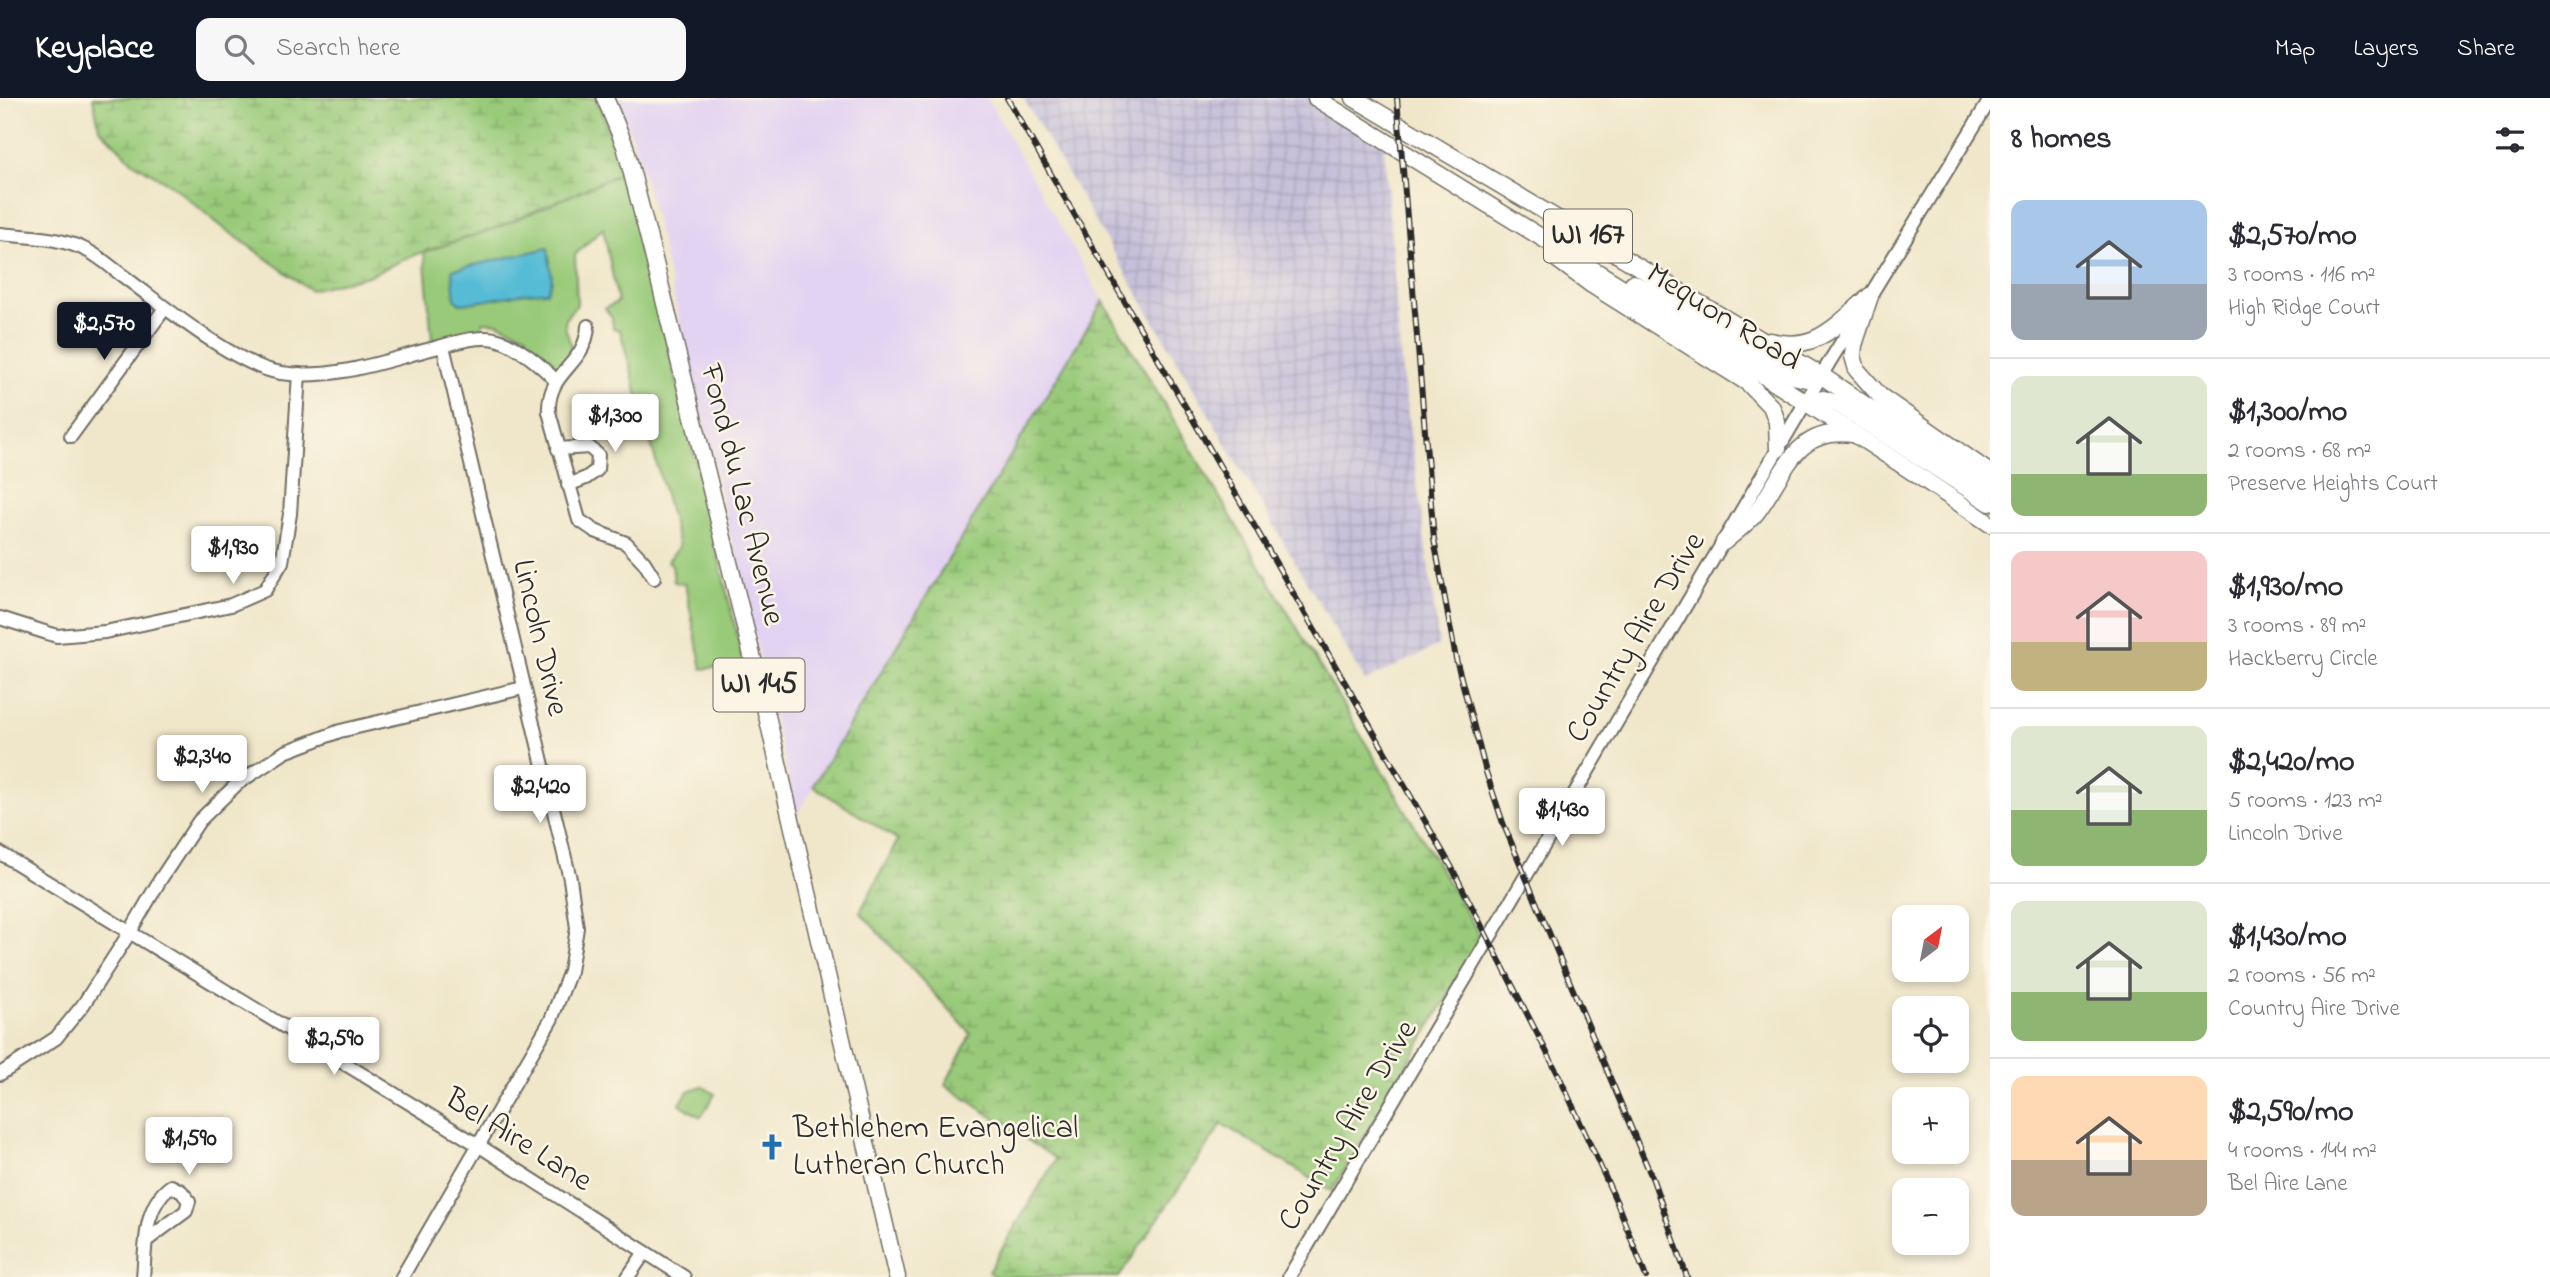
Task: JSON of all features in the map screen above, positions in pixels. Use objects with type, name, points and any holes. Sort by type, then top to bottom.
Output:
[{"type":"main road","name":"Fond du Lac Avenue","points":[[605,98],[629,159],[768,720],[897,1277]]},
{"type":"main road","name":"Mequon Road","points":[[1316,98],[1806,402],[1990,524]]},
{"type":"main road","name":"Mequon Road","points":[[1354,98],[1822,376],[1990,489]]},
{"type":"main road","points":[[1525,228],[1543,249],[1592,285],[1725,368],[1763,397],[1772,408],[1777,422],[1778,449]]},
{"type":"main road","points":[[1562,251],[1680,306],[1793,376],[1806,379],[1822,376]]},
{"type":"main road","points":[[1758,338],[1784,345],[1812,342],[1822,337],[1870,296]]},
{"type":"main road","points":[[1870,296],[1854,345],[1853,356],[1857,370],[1880,396],[1990,473]]},
{"type":"main road","points":[[1806,402],[1824,399],[1836,403],[1990,503]]},
{"type":"main road","points":[[1724,542],[1755,515],[1796,451],[1810,440],[1830,433],[1857,435]]},
{"type":"street","name":"Country Aire Drive","points":[[1289,1277],[1778,449],[1990,100]]},
{"type":"street","points":[[0,234],[47,238],[88,251],[237,356],[278,372],[313,375],[358,368],[477,338],[499,340],[556,380]]},
{"type":"street","points":[[71,436],[165,307]]},
{"type":"street","points":[[588,326],[586,346],[556,380],[548,401],[558,449],[579,520],[595,531],[626,543],[644,562],[654,578]]},
{"type":"street","name":"Lincoln Drive","points":[[402,1277],[551,1020],[570,971],[577,928],[570,879],[443,346]]},
{"type":"street","points":[[0,618],[57,636],[105,632],[231,605],[265,590],[282,562],[290,514],[299,374]]},
{"type":"street","points":[[558,449],[589,447],[598,455],[597,470],[568,485]]},
{"type":"street","points":[[0,1074],[55,1038],[83,1005],[199,821],[238,783],[285,752],[340,731],[523,688]]},
{"type":"street","name":"Bel Aire Lane","points":[[0,853],[478,1145],[684,1277]]},
{"type":"street","points":[[143,1277],[147,1240]]},
{"type":"street","points":[[628,1277],[645,1252]]},
{"type":"shaded area","points":[[618,98],[987,98],[1103,301],[797,815],[654,213]]},
{"type":"shaded area","points":[[1023,98],[1323,98],[1383,135],[1401,365],[1439,645],[1365,681]]},
{"type":"green space","points":[[93,98],[596,98],[626,171],[499,227],[414,255],[368,276],[310,290],[221,226],[174,187],[133,162],[99,128]]},
{"type":"green space","points":[[626,171],[744,664],[702,669],[685,584],[674,582],[672,565],[668,561],[679,546],[620,330],[613,328],[612,318],[605,308],[618,302],[603,228],[575,255],[577,305],[565,321],[573,350],[562,365],[551,366],[523,345],[527,335],[497,323],[483,322],[481,332],[432,340],[424,252],[499,227]]},
{"type":"green space","points":[[1103,301],[1482,939],[1332,1191],[1222,1124],[1119,1277],[996,1277],[988,1272],[1056,1159],[945,1085],[971,1034],[860,912],[898,840],[813,786]]},
{"type":"green space","points":[[702,1086],[715,1094],[701,1117],[680,1104],[688,1091]]},
{"type":"water","points":[[548,248],[552,280],[547,292],[460,304],[455,299],[452,270]]},
{"type":"railway","points":[[1007,98],[1451,866],[1559,1076],[1617,1203],[1646,1277]]},
{"type":"railway","points":[[1397,98],[1434,539],[1456,659],[1486,772],[1503,823],[1653,1180],[1687,1277]]},
{"type":"place","name":"Bethlehem Evangelical Lutheran Church","points":[[772,1147]]}]
